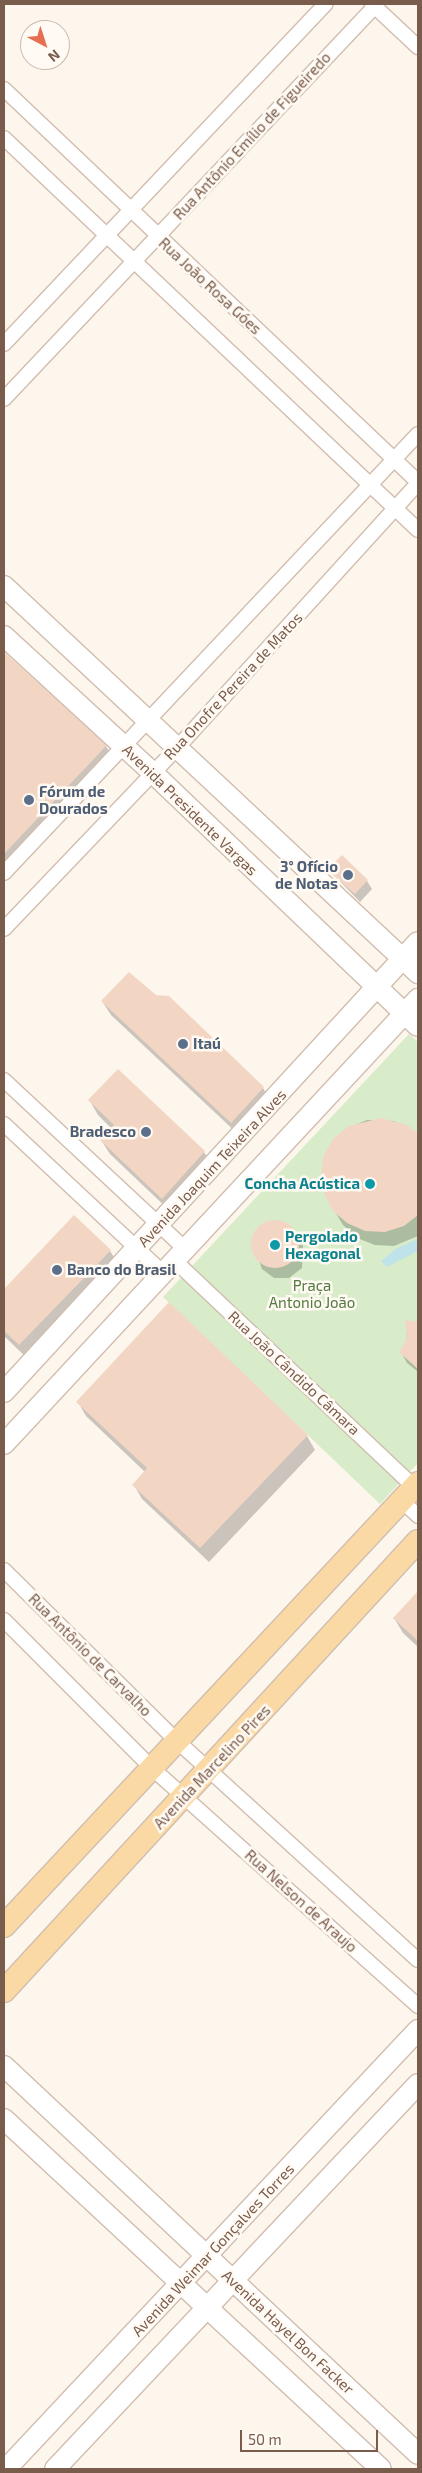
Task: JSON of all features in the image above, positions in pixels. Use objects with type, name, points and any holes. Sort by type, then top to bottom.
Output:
[{"type":"main road","points":[[4,586],[150,720],[177,748],[418,973]]},
{"type":"main road","name":"Avenida Presidente Vargas","points":[[4,636],[153,773],[411,1020]]},
{"type":"main road","name":"Avenida Joaquim Teixeira Alves","points":[[4,1392],[160,1225],[418,942]]},
{"type":"main road","points":[[4,1444],[173,1260],[411,1020],[418,999]]},
{"type":"main road","points":[[4,1926],[153,1769],[176,1740],[413,1497]]},
{"type":"main road","name":"Avenida Marcelino Pires","points":[[4,1991],[210,1770],[418,1541]]},
{"type":"main road","name":"Avenida Weimar Gonçalves Torres","points":[[6,2469],[180,2286],[418,2030]]},
{"type":"main road","name":"Avenida Hayel Bon Facker","points":[[4,2066],[418,2454]]},
{"type":"main road","points":[[55,2469],[418,2084]]},
{"type":"main road","points":[[4,2119],[180,2286],[381,2469]]},
{"type":"street","points":[[4,344],[326,4]]},
{"type":"street","points":[[374,5],[418,47]]},
{"type":"street","name":"Rua Antônio Emílio de Figueiredo","points":[[4,399],[374,5]]},
{"type":"street","name":"Rua João Rosa Góes","points":[[4,90],[418,483]]},
{"type":"street","points":[[4,138],[418,530]]},
{"type":"street","points":[[4,873],[418,434]]},
{"type":"street","name":"Rua Onofre Pereira de Matos","points":[[4,929],[177,748],[418,483]]},
{"type":"street","name":"Rua João Cândido Câmara","points":[[4,1080],[160,1225],[173,1260],[413,1497]]},
{"type":"street","points":[[4,1124],[137,1248],[173,1260]]},
{"type":"street","name":"Rua Antônio de Carvalho","points":[[4,1570],[176,1740],[210,1770]]},
{"type":"street","points":[[4,1620],[153,1769]]},
{"type":"street","name":"Rua Nelson de Araujo","points":[[153,1769],[418,2006]]},
{"type":"street","points":[[210,1770],[418,1960]]},
{"type":"green space","name":"Praça Antonio João","points":[[409,1034],[418,1042],[418,1463],[380,1504],[163,1297]]},
{"type":"water","points":[[418,1239],[418,1251],[387,1267],[381,1261],[397,1248]]},
{"type":"building","name":"Fórum de Dourados","points":[[4,652],[107,745],[4,854]]},
{"type":"building","name":"3° Ofício de Notas","points":[[342,855],[368,880],[355,894],[327,870]]},
{"type":"building","name":"Itaú","points":[[129,972],[156,995],[169,996],[264,1087],[231,1123],[101,1001]]},
{"type":"building","name":"Bradesco","points":[[118,1069],[205,1151],[162,1199],[100,1140],[114,1125],[88,1100]]},
{"type":"building","name":"Concha Acústica","points":[[381,1118],[407,1125],[418,1134],[418,1215],[404,1226],[385,1232],[365,1231],[347,1223],[333,1211],[324,1193],[321,1174],[324,1155],[334,1138],[349,1126]]},
{"type":"building","name":"Banco do Brasil","points":[[74,1215],[111,1250],[19,1345],[4,1331],[4,1289]]},
{"type":"building","name":"Pergolado Hexagonal","points":[[270,1220],[280,1220],[292,1227],[299,1239],[299,1249],[292,1261],[280,1268],[270,1268],[262,1264],[255,1257],[251,1249],[251,1239],[255,1231],[262,1224]]},
{"type":"building","points":[[169,1302],[308,1435],[200,1548],[132,1485],[147,1468],[76,1402]]},
{"type":"building","points":[[405,1320],[418,1322],[418,1369],[399,1352],[407,1339]]},
{"type":"building","points":[[418,1591],[418,1641],[393,1618]]},
{"type":"place","name":"Fórum de Dourados","points":[[29,800]]},
{"type":"place","name":"3° Ofício de Notas","points":[[348,875]]},
{"type":"place","name":"Itaú","points":[[183,1044]]},
{"type":"place","name":"Bradesco","points":[[146,1132]]},
{"type":"place","name":"Concha Acústica","points":[[370,1184]]},
{"type":"place","name":"Pergolado Hexagonal","points":[[275,1245]]},
{"type":"place","name":"Banco do Brasil","points":[[57,1270]]}]
